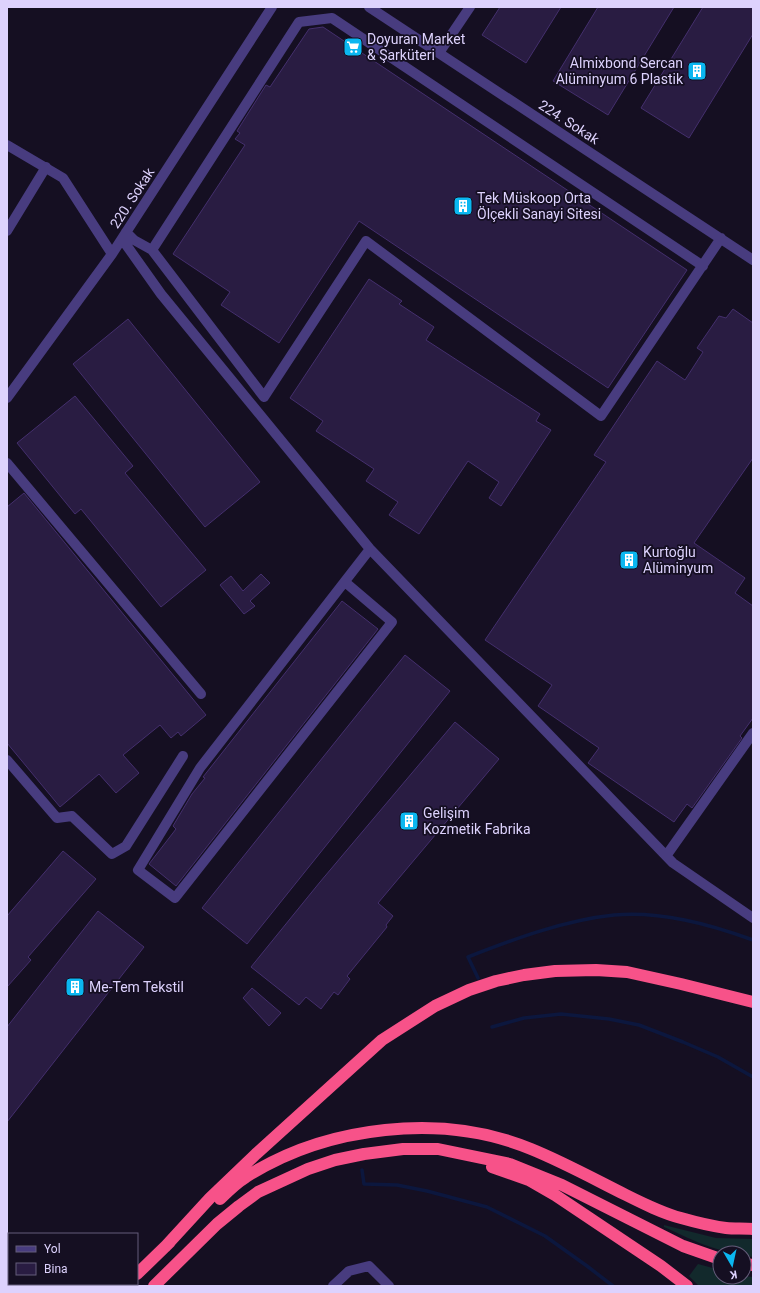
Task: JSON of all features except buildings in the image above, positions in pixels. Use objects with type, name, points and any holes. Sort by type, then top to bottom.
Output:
[{"type":"highway","points":[[165,1247],[210,1198],[256,1154],[382,1040],[435,1006],[469,990],[496,981],[524,975],[555,971],[596,970],[627,972],[753,1002]]},
{"type":"highway","points":[[138,1273],[165,1247],[245,1177],[271,1163],[301,1149],[330,1140],[360,1134],[412,1129],[439,1129],[497,1137],[553,1158],[648,1206],[681,1218],[726,1228],[753,1228]]},
{"type":"highway","points":[[154,1286],[217,1224],[258,1192],[281,1181],[336,1160],[364,1154],[403,1149],[438,1149],[510,1164],[562,1186],[683,1246],[712,1256]]},
{"type":"highway","points":[[438,1149],[529,1180],[555,1195],[614,1234],[661,1266],[687,1286]]},
{"type":"street","name":"220. Sokak","points":[[7,398],[112,254],[272,7]]},
{"type":"street","name":"224. Sokak","points":[[370,7],[753,260]]},
{"type":"street","points":[[439,53],[470,7]]},
{"type":"street","points":[[152,250],[299,22],[332,18],[703,266]]},
{"type":"street","points":[[7,145],[64,178],[112,254]]},
{"type":"street","points":[[7,231],[46,167]]},
{"type":"street","points":[[124,235],[152,250],[264,398],[366,241],[601,416],[721,238]]},
{"type":"street","points":[[124,235],[161,294],[370,549],[673,863],[753,918]]},
{"type":"street","points":[[7,463],[202,694]]},
{"type":"street","points":[[345,582],[392,622],[175,898],[138,870],[200,768],[370,549]]},
{"type":"street","points":[[666,856],[753,732]]},
{"type":"street","points":[[7,760],[57,818],[72,816],[112,854],[126,846],[183,756]]},
{"type":"street","points":[[333,1286],[349,1272],[369,1266],[389,1286]]},
{"type":"green space","points":[[664,1225],[716,1238],[753,1239],[753,1257],[752,1245],[712,1245],[712,1248],[664,1227]]},
{"type":"green space","points":[[698,1264],[712,1268],[712,1285],[752,1285],[752,1277],[753,1286],[699,1286],[689,1276]]},
{"type":"waterway","points":[[478,978],[468,957],[540,931],[577,921],[614,915],[649,915],[685,920],[753,940]]},
{"type":"waterway","points":[[492,1027],[524,1018],[561,1014],[609,1019],[639,1025],[683,1042],[718,1057],[753,1077]]},
{"type":"waterway","points":[[362,1170],[364,1184],[397,1185],[427,1191],[487,1207],[545,1236],[613,1286]]},
{"type":"place","name":"Doyuran Market & Şarküteri","points":[[353,47]]},
{"type":"place","name":"Almixbond Sercan Alüminyum 6 Plastik","points":[[697,71]]},
{"type":"place","name":"Tek Müskoop Orta Ölçekli Sanayi Sitesi","points":[[463,206]]},
{"type":"place","name":"Kurtoğlu Alüminyum","points":[[629,560]]},
{"type":"place","name":"Gelişim Kozmetik Fabrika","points":[[409,821]]},
{"type":"place","name":"Me-Tem Tekstil","points":[[75,987]]}]
